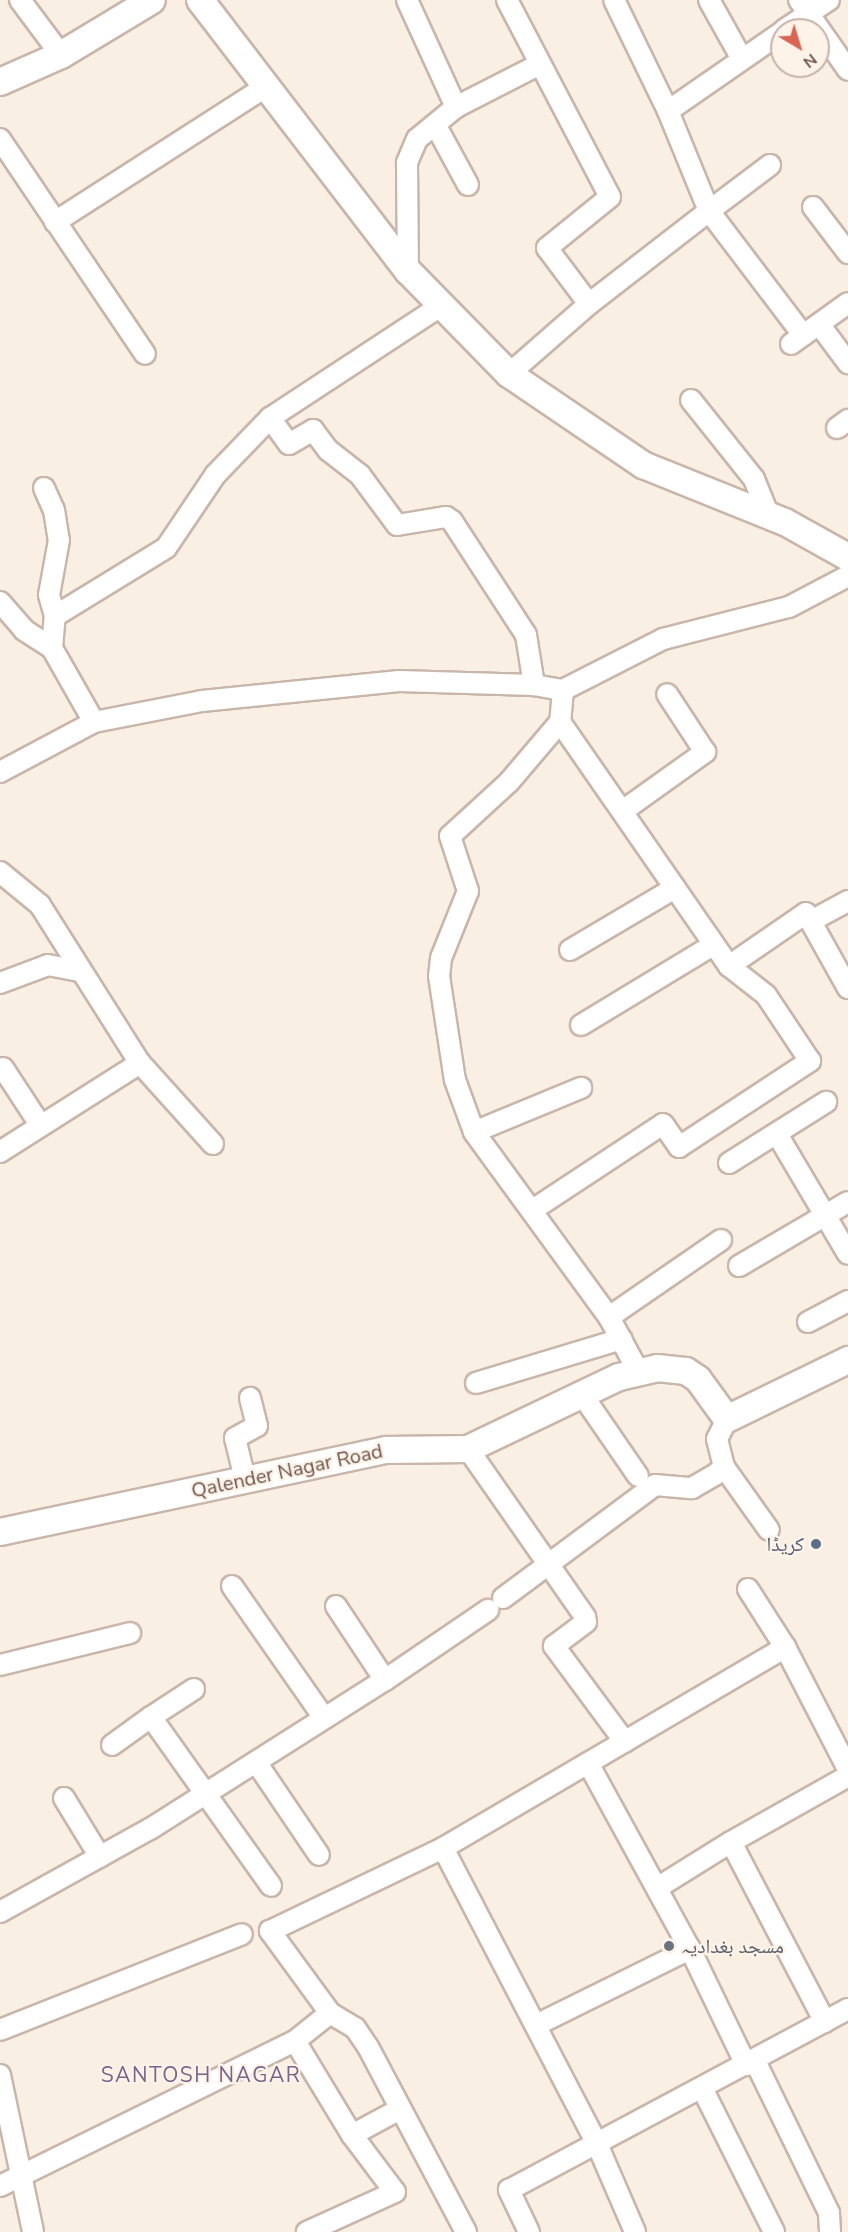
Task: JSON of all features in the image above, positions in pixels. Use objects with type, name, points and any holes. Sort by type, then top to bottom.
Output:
[{"type":"street","points":[[20,0],[61,55]]},
{"type":"street","points":[[0,82],[61,55],[152,0]]},
{"type":"street","points":[[200,0],[264,88],[408,271],[509,374],[643,465],[769,516],[848,557]]},
{"type":"street","points":[[407,0],[456,107]]},
{"type":"street","points":[[507,0],[538,65],[610,197],[547,248],[589,304]]},
{"type":"street","points":[[614,0],[668,111],[709,211],[804,334],[848,363]]},
{"type":"street","points":[[709,0],[742,59]]},
{"type":"street","points":[[829,0],[803,7],[848,70]]},
{"type":"street","points":[[668,111],[770,40]]},
{"type":"street","points":[[408,271],[407,163],[417,139],[436,126],[456,107],[538,65]]},
{"type":"street","points":[[55,222],[264,88]]},
{"type":"street","points":[[436,126],[468,185]]},
{"type":"street","points":[[0,139],[145,354]]},
{"type":"street","points":[[509,374],[589,304],[770,165]]},
{"type":"street","points":[[813,207],[848,253]]},
{"type":"street","points":[[804,334],[848,303]]},
{"type":"street","points":[[56,616],[166,548],[216,474],[270,418],[442,305]]},
{"type":"street","points":[[691,400],[754,479],[769,516]]},
{"type":"street","points":[[270,418],[289,444],[313,430],[328,450],[360,475],[397,525],[446,517],[452,521],[526,635],[534,685]]},
{"type":"street","points":[[44,488],[54,510],[59,540],[49,595],[56,616],[52,648]]},
{"type":"street","points":[[0,772],[94,722],[202,701],[399,681],[534,685],[563,690],[663,639],[789,607],[848,576]]},
{"type":"street","points":[[0,602],[24,630],[52,648],[94,722]]},
{"type":"street","points":[[563,690],[560,722],[509,782],[453,831],[448,841],[468,891],[441,958],[439,976],[455,1080],[474,1132],[534,1209],[609,1317],[638,1371]]},
{"type":"street","points":[[624,810],[705,752],[667,694]]},
{"type":"street","points":[[534,1209],[663,1124],[679,1147],[810,1061],[766,995],[729,966],[713,945],[624,810],[560,722]]},
{"type":"street","points":[[0,872],[40,905],[140,1063],[213,1144]]},
{"type":"street","points":[[570,950],[675,888]]},
{"type":"street","points":[[811,921],[848,901]]},
{"type":"street","points":[[729,966],[806,913],[848,988]]},
{"type":"street","points":[[581,1025],[713,945]]},
{"type":"street","points":[[0,983],[48,965],[80,971]]},
{"type":"street","points":[[0,1152],[140,1063]]},
{"type":"street","points":[[3,1068],[41,1126]]},
{"type":"street","points":[[474,1132],[580,1088]]},
{"type":"street","points":[[729,1163],[826,1102]]},
{"type":"street","points":[[777,1134],[848,1254]]},
{"type":"street","points":[[739,1266],[848,1202]]},
{"type":"street","points":[[609,1317],[721,1240]]},
{"type":"street","points":[[808,1322],[848,1301]]},
{"type":"street","points":[[476,1383],[622,1339]]},
{"type":"street","points":[[769,1530],[724,1467],[717,1439],[727,1419],[848,1359]]},
{"type":"street","name":"Qalender Nagar Road","points":[[0,1532],[386,1450],[468,1449],[638,1371],[686,1371],[698,1379],[727,1419]]},
{"type":"street","points":[[582,1396],[638,1476]]},
{"type":"street","points":[[245,1479],[235,1438],[257,1426],[250,1398]]},
{"type":"street","points":[[468,1449],[586,1620],[554,1646],[625,1742]]},
{"type":"street","points":[[0,1912],[100,1857],[203,1795],[385,1680],[549,1565],[655,1485],[692,1488],[724,1467]]},
{"type":"street","points":[[232,1586],[324,1719]]},
{"type":"street","points":[[748,1589],[785,1647],[848,1769]]},
{"type":"street","points":[[336,1606],[385,1680]]},
{"type":"street","points":[[0,1665],[130,1633]]},
{"type":"street","points":[[466,2232],[355,2028],[330,2013],[270,1931],[443,1848],[785,1647]]},
{"type":"street","points":[[112,1745],[194,1689]]},
{"type":"street","points":[[151,1717],[203,1795],[271,1886]]},
{"type":"street","points":[[256,1762],[319,1854]]},
{"type":"street","points":[[588,1763],[690,1949],[829,2213],[830,2232]]},
{"type":"street","points":[[657,1888],[731,1842],[848,1776]]},
{"type":"street","points":[[64,1798],[100,1857]]},
{"type":"street","points":[[731,1842],[825,2022]]},
{"type":"street","points":[[443,1848],[597,2144],[635,2232]]},
{"type":"street","points":[[0,2030],[242,1934]]},
{"type":"street","points":[[537,2025],[690,1949]]},
{"type":"street","points":[[529,2232],[509,2190],[751,2063],[848,2009]]},
{"type":"street","points":[[0,2186],[295,2041],[330,2013]]},
{"type":"street","points":[[295,2041],[352,2135],[395,2192],[307,2232]]},
{"type":"street","points":[[0,2075],[33,2232]]},
{"type":"street","points":[[702,2088],[774,2232]]},
{"type":"street","points":[[352,2135],[398,2110]]},
{"type":"place","name":"کریڈا","points":[[816,1544]]},
{"type":"place","name":"مسجد بغدادیہ","points":[[669,1946]]},
{"type":"district","name":"SANTOSH NAGAR","points":[[201,2075]]}]
